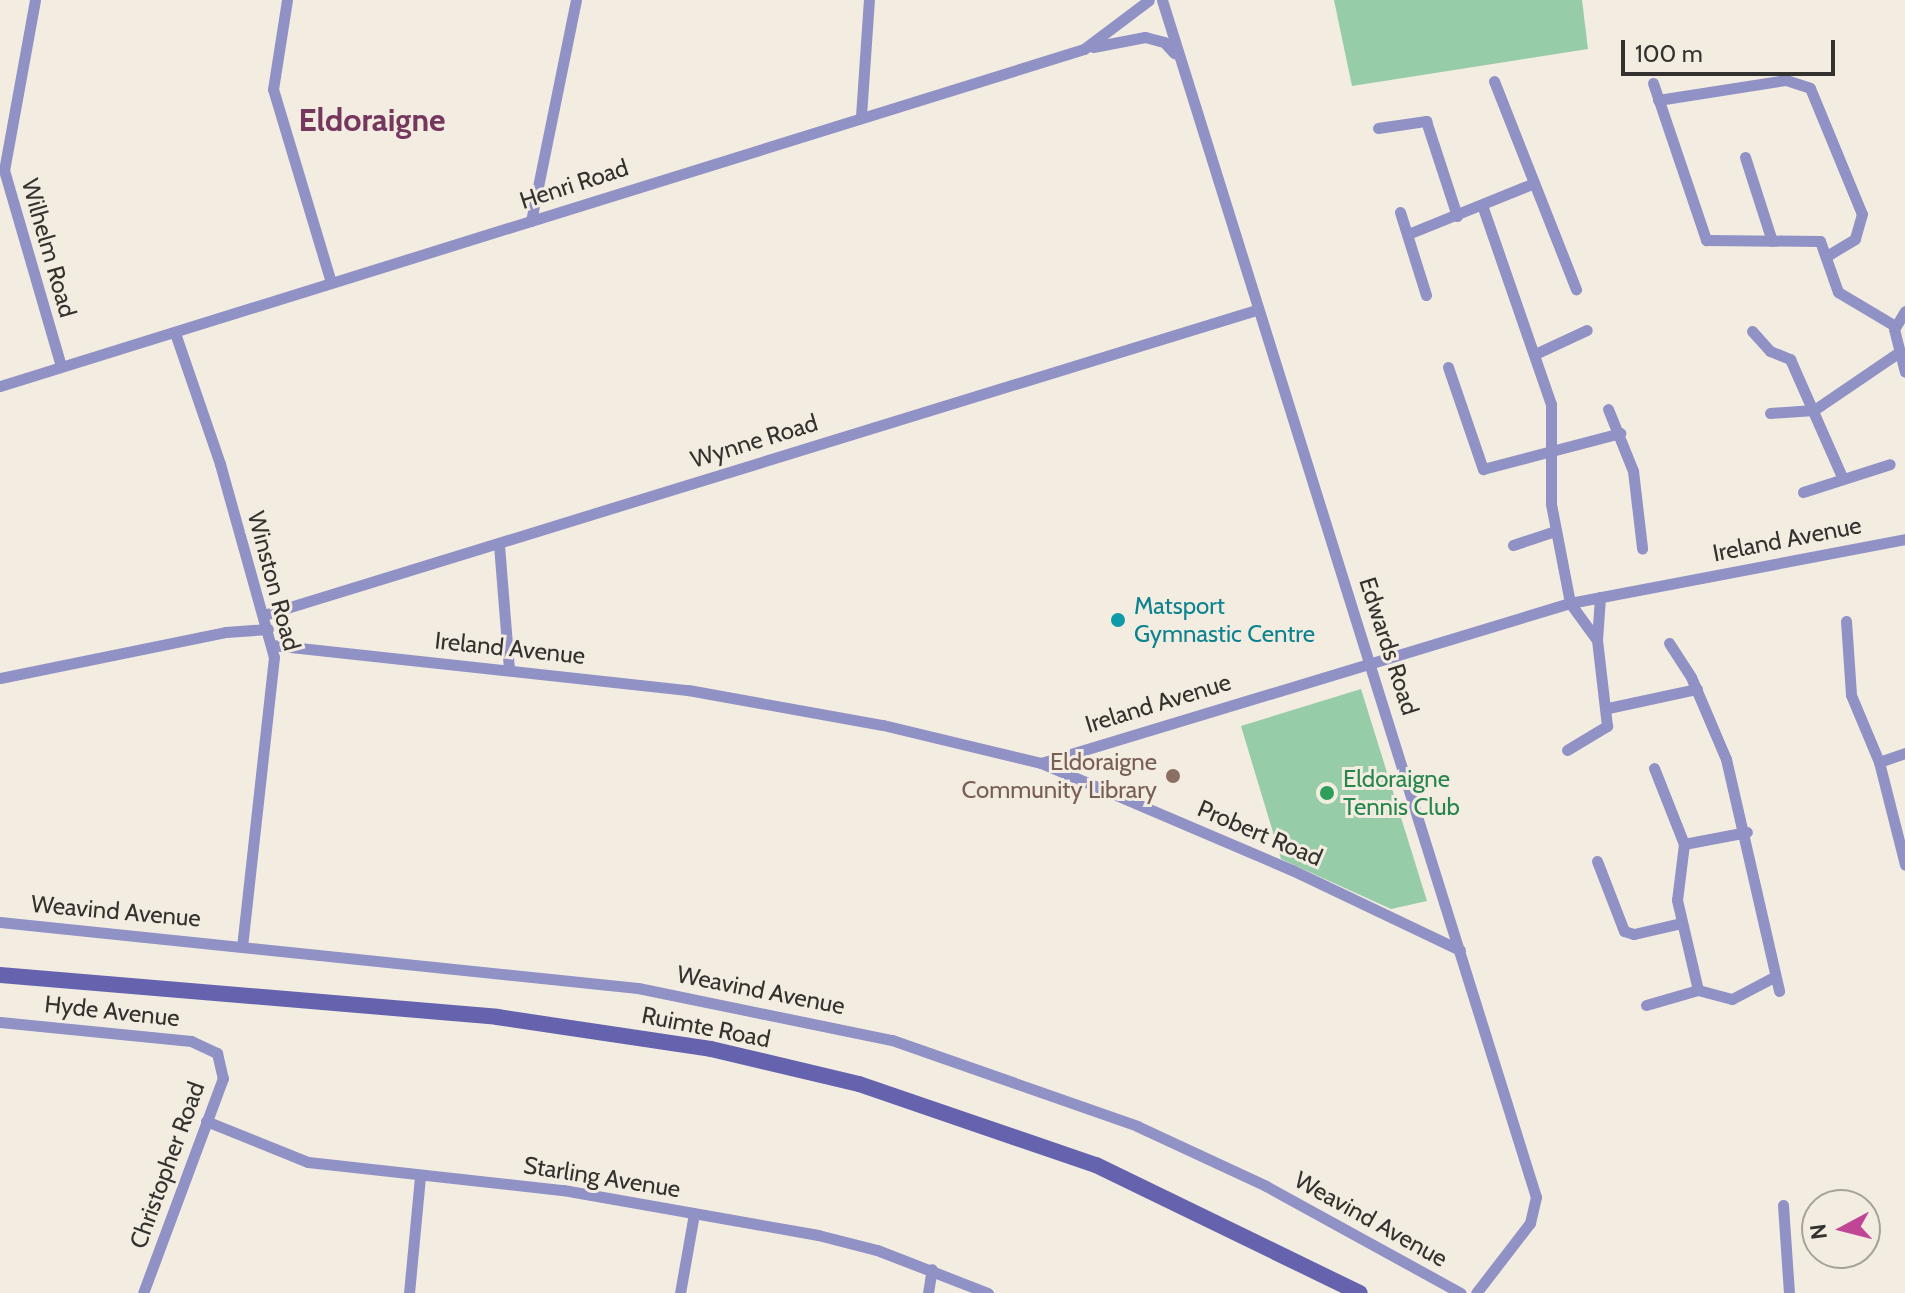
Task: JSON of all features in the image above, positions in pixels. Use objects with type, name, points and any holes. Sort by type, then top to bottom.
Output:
[{"type":"main road","name":"Ruimte Road","points":[[0,975],[497,1017],[711,1049],[902,1096],[1096,1165],[1360,1293]]},
{"type":"street","name":"Wilhelm Road","points":[[35,0],[4,170],[61,366]]},
{"type":"street","points":[[287,0],[273,89],[331,282]]},
{"type":"street","points":[[531,221],[576,0]]},
{"type":"street","points":[[861,116],[869,0]]},
{"type":"street","name":"Henri Road","points":[[0,386],[1084,49],[1149,0]]},
{"type":"street","name":"Edwards Road","points":[[1162,0],[1256,310],[1372,662],[1536,1197],[1530,1223],[1476,1293]]},
{"type":"street","points":[[1084,49],[1145,37],[1164,42],[1177,56]]},
{"type":"street","points":[[1658,100],[1786,80],[1810,88],[1862,214],[1855,239],[1827,256]]},
{"type":"street","points":[[1494,81],[1576,289]]},
{"type":"street","points":[[1653,83],[1706,240],[1820,241],[1838,292],[1895,326]]},
{"type":"street","points":[[1378,128],[1426,121],[1457,216]]},
{"type":"street","points":[[1745,157],[1772,241]]},
{"type":"street","points":[[1408,234],[1534,183]]},
{"type":"street","points":[[1482,205],[1551,404],[1554,450],[1551,504],[1570,603],[1597,640]]},
{"type":"street","points":[[1400,212],[1426,295]]},
{"type":"street","name":"Wynne Road","points":[[264,615],[1256,310]]},
{"type":"street","points":[[1905,311],[1895,326],[1898,353],[1905,372]]},
{"type":"street","points":[[1535,354],[1587,330]]},
{"type":"street","points":[[1752,331],[1770,351],[1790,359],[1843,479]]},
{"type":"street","name":"Winston Road","points":[[175,333],[272,645],[273,677],[242,945]]},
{"type":"street","points":[[1770,413],[1814,410],[1898,353]]},
{"type":"street","points":[[1448,367],[1483,469],[1620,433]]},
{"type":"street","points":[[1608,409],[1634,475],[1642,548]]},
{"type":"street","points":[[1803,492],[1890,464]]},
{"type":"street","points":[[1513,545],[1555,531]]},
{"type":"street","name":"Ireland Avenue","points":[[272,645],[688,690],[883,725],[1041,763],[1570,603],[1905,539]]},
{"type":"street","points":[[499,545],[509,670]]},
{"type":"street","points":[[1567,750],[1603,733],[1608,708],[1597,640],[1600,597]]},
{"type":"street","points":[[1846,621],[1851,695],[1879,762],[1905,865]]},
{"type":"street","points":[[0,678],[226,632],[268,629]]},
{"type":"street","points":[[1669,643],[1697,689],[1726,759],[1747,832],[1779,991]]},
{"type":"street","points":[[1608,708],[1697,689]]},
{"type":"street","points":[[1879,762],[1905,753]]},
{"type":"street","name":"Probert Road","points":[[1041,763],[1292,870],[1460,950]]},
{"type":"street","points":[[1654,768],[1684,844],[1676,890],[1698,990]]},
{"type":"street","points":[[1684,844],[1747,832]]},
{"type":"street","points":[[1597,861],[1624,931],[1634,934],[1681,923]]},
{"type":"street","name":"Weavind Avenue","points":[[0,922],[638,988],[892,1040],[1137,1126],[1266,1186],[1461,1293]]},
{"type":"street","points":[[1646,1005],[1698,990],[1732,999],[1774,977]]},
{"type":"street","name":"Hyde Avenue","points":[[0,1022],[191,1041],[217,1053]]},
{"type":"street","name":"Christopher Road","points":[[143,1293],[223,1078],[217,1053]]},
{"type":"street","name":"Starling Avenue","points":[[206,1121],[308,1162],[420,1177],[563,1190],[818,1235],[932,1269],[988,1293]]},
{"type":"street","points":[[409,1293],[420,1177]]},
{"type":"street","points":[[1783,1205],[1789,1293]]},
{"type":"street","points":[[680,1293],[694,1214]]},
{"type":"street","points":[[928,1293],[932,1269]]},
{"type":"green space","points":[[1334,0],[1582,0],[1588,49],[1352,86]]},
{"type":"green space","name":"Eldoraigne Tennis Club","points":[[1361,689],[1427,901],[1391,909],[1281,859],[1241,726]]},
{"type":"place","name":"Matsport Gymnastic Centre","points":[[1118,620]]},
{"type":"place","name":"Eldoraigne Community Library","points":[[1173,776]]},
{"type":"place","name":"Eldoraigne Tennis Club","points":[[1327,793]]},
{"type":"district","name":"Eldoraigne","points":[[372,120]]}]
